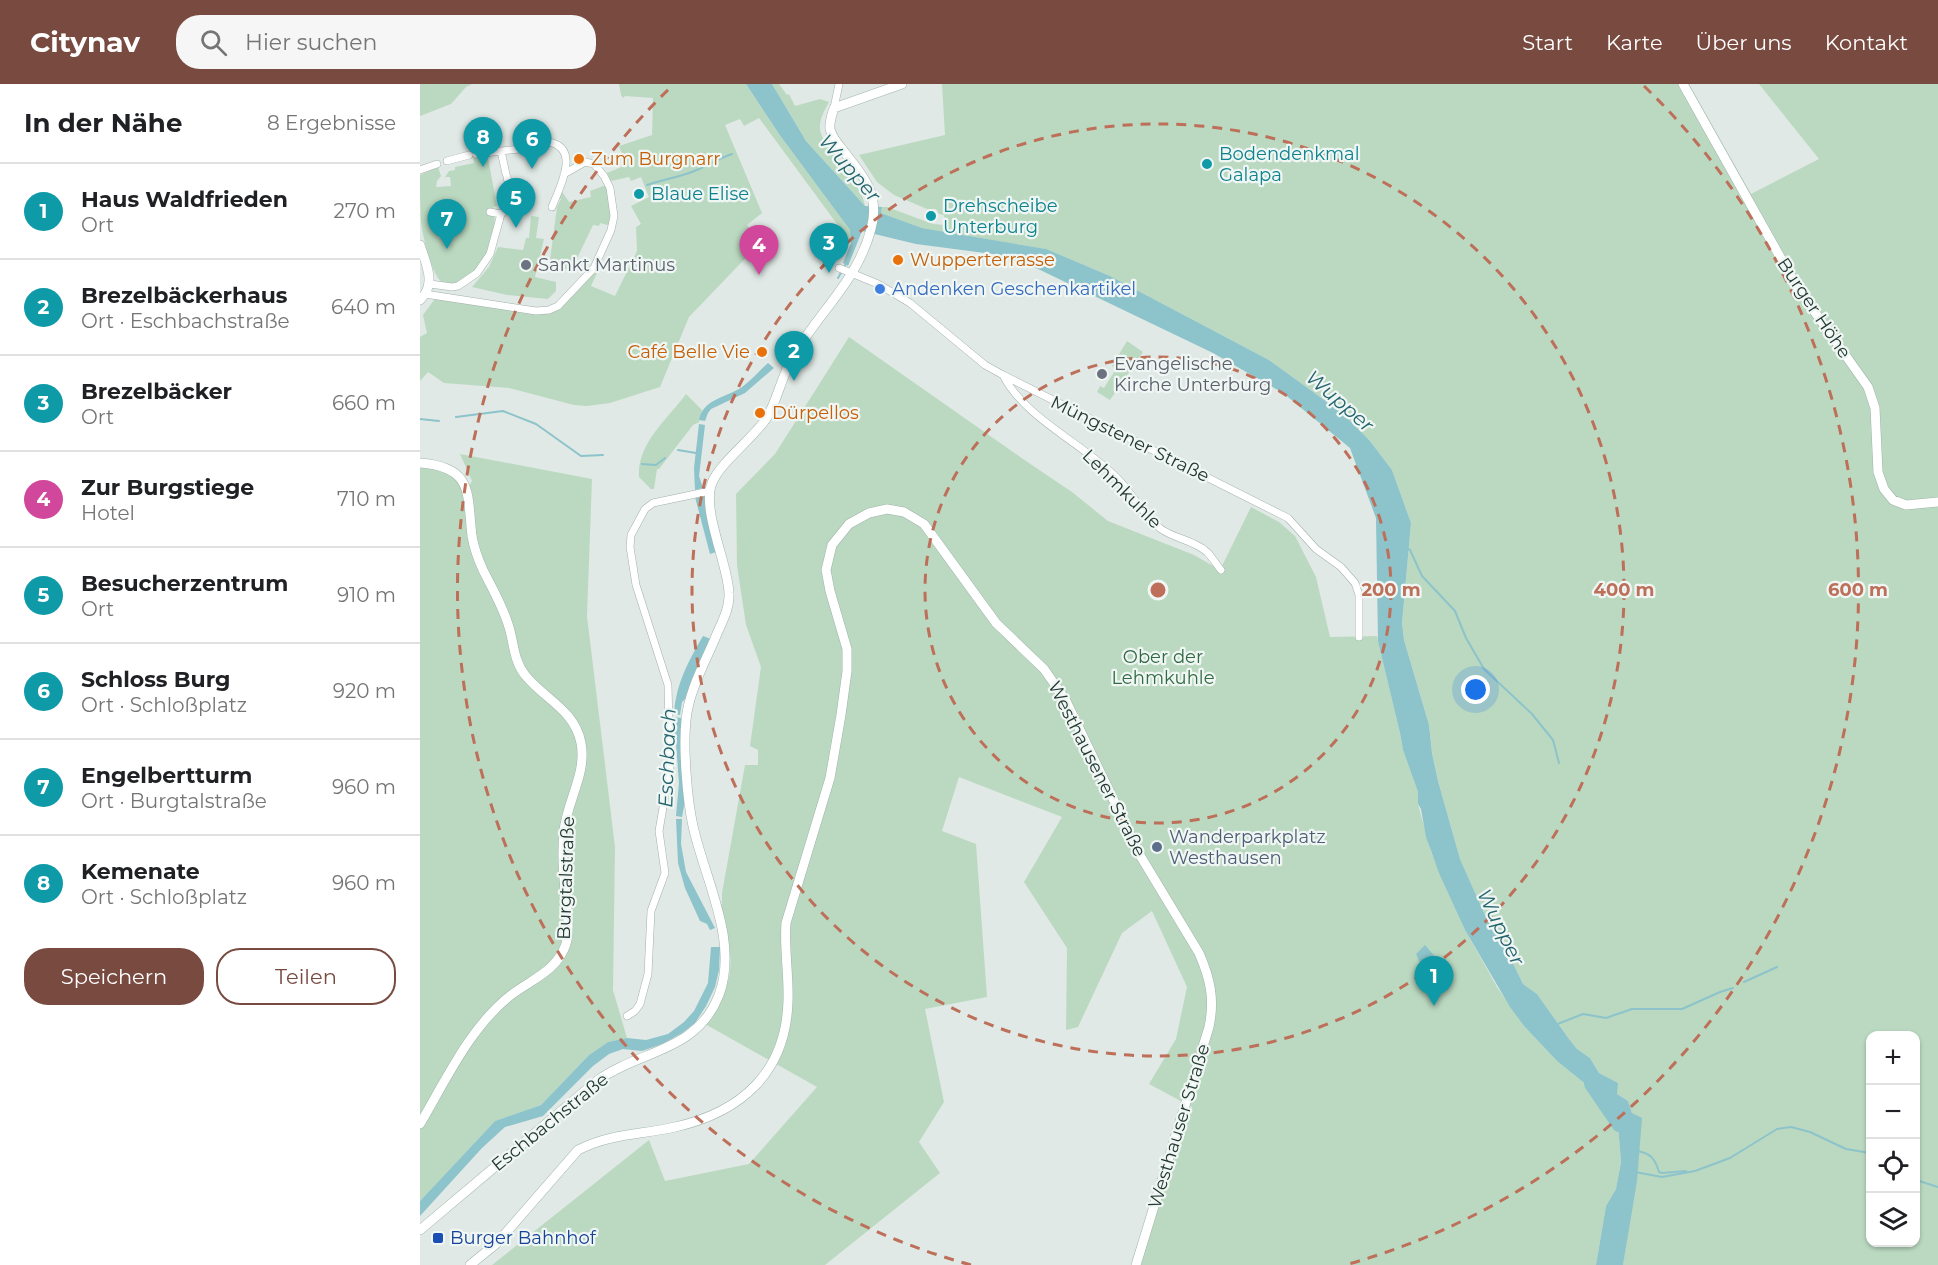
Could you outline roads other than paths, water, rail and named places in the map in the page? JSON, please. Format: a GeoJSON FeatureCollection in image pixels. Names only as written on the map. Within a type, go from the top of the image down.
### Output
{"type":"FeatureCollection","features":[{"type":"Feature","properties":{"kind":"main road"},"geometry":{"type":"LineString","coordinates":[[707,491],[717,475],[767,418],[782,378],[793,357],[852,272],[870,234],[874,206],[872,195],[866,181],[832,135],[830,123],[834,108],[902,84]]}},
{"type":"Feature","properties":{"kind":"main road","name":"Burger Höhe"},"geometry":{"type":"LineString","coordinates":[[1683,84],[1812,311],[1860,374],[1869,390],[1875,413],[1878,472],[1884,489],[1893,500],[1906,505],[1938,502]]}},
{"type":"Feature","properties":{"kind":"main road"},"geometry":{"type":"LineString","coordinates":[[420,245],[430,284],[423,297]]}},
{"type":"Feature","properties":{"kind":"main road","name":"Burgtalstraße"},"geometry":{"type":"LineString","coordinates":[[420,463],[447,469],[458,475],[465,485],[471,505],[475,549],[508,623],[517,660],[527,677],[564,710],[575,725],[580,738],[582,758],[580,774],[568,807],[564,834],[563,866],[568,926],[563,951],[551,968],[511,995],[483,1023],[420,1124]]}},
{"type":"Feature","properties":{"kind":"main road","name":"Eschbachstraße"},"geometry":{"type":"LineString","coordinates":[[420,1230],[598,1080],[613,1071],[672,1046],[691,1033],[705,1019],[717,999],[724,974],[726,946],[692,824],[686,744],[686,722],[690,699],[729,600],[728,583],[707,491]]}},
{"type":"Feature","properties":{"kind":"main road","name":"Westhausener Straße"},"geometry":{"type":"LineString","coordinates":[[470,1265],[497,1243],[578,1150],[596,1141],[629,1133],[683,1125],[725,1111],[740,1101],[755,1086],[773,1061],[783,1038],[787,1020],[786,923],[830,778],[847,671],[846,640],[828,584],[828,557],[832,546],[843,530],[855,519],[869,513],[880,510],[899,511],[913,516],[924,524],[996,623],[1051,677],[1065,699],[1141,857],[1199,953],[1211,985]]}},
{"type":"Feature","properties":{"kind":"main road","name":"Westhauser Straße"},"geometry":{"type":"LineString","coordinates":[[1136,1265],[1209,1027],[1213,1010],[1211,985]]}},
{"type":"Feature","properties":{"kind":"street"},"geometry":{"type":"LineString","coordinates":[[834,108],[839,84]]}},
{"type":"Feature","properties":{"kind":"street"},"geometry":{"type":"LineString","coordinates":[[447,160],[501,151],[531,150],[531,145],[541,142],[558,146],[564,152],[567,160],[552,207]]}},
{"type":"Feature","properties":{"kind":"street"},"geometry":{"type":"LineString","coordinates":[[430,284],[458,286],[477,273],[490,254],[501,214],[513,205],[501,151]]}},
{"type":"Feature","properties":{"kind":"street"},"geometry":{"type":"LineString","coordinates":[[423,297],[536,311],[549,310],[558,306],[587,275],[601,255],[613,220],[610,188],[604,176],[592,163],[585,162],[564,174]]}},
{"type":"Feature","properties":{"kind":"street"},"geometry":{"type":"LineString","coordinates":[[420,170],[437,164]]}},
{"type":"Feature","properties":{"kind":"street"},"geometry":{"type":"LineString","coordinates":[[490,212],[501,214]]}},
{"type":"Feature","properties":{"kind":"street","name":"Müngstener Straße"},"geometry":{"type":"LineString","coordinates":[[839,268],[878,284],[910,303],[985,365],[1288,518],[1316,549],[1341,567],[1355,583],[1359,595],[1359,637]]}},
{"type":"Feature","properties":{"kind":"street","name":"Lehmkuhle"},"geometry":{"type":"LineString","coordinates":[[1003,375],[1017,396],[1040,417],[1087,452],[1119,480],[1156,525],[1204,550],[1221,570]]}},
{"type":"Feature","properties":{"kind":"street"},"geometry":{"type":"LineString","coordinates":[[627,1016],[640,1004],[648,974],[651,911],[665,873],[659,831],[670,768],[668,685],[636,585],[630,542],[634,528],[645,509],[653,503],[707,491]]}},
{"type":"Feature","properties":{"kind":"water"},"geometry":{"type":"Polygon","coordinates":[[[746,84],[772,84],[806,141],[865,206],[882,207],[881,213],[922,228],[1046,249],[1110,276],[1269,360],[1348,419],[1370,441],[1392,470],[1411,523],[1402,623],[1404,640],[1429,725],[1438,781],[1460,859],[1485,915],[1505,947],[1523,984],[1537,994],[1569,1039],[1577,1049],[1590,1058],[1599,1073],[1618,1083],[1617,1094],[1628,1101],[1632,1113],[1642,1118],[1637,1181],[1623,1265],[1596,1265],[1606,1206],[1616,1189],[1621,1162],[1618,1125],[1604,1099],[1557,1061],[1524,1026],[1510,1007],[1465,930],[1439,873],[1426,837],[1418,804],[1418,792],[1403,750],[1378,641],[1376,518],[1350,448],[1283,393],[1213,353],[1036,268],[1000,255],[916,244],[862,231],[848,266],[843,263],[851,243],[850,230],[779,134],[746,84]]]}},
{"type":"Feature","properties":{"kind":"water"},"geometry":{"type":"Polygon","coordinates":[[[768,363],[774,368],[745,393],[711,409],[705,421],[699,420],[701,413],[709,404],[739,389],[768,363]]]}},
{"type":"Feature","properties":{"kind":"water"},"geometry":{"type":"Polygon","coordinates":[[[699,424],[705,425],[699,476],[703,488],[695,490],[694,468],[699,424]]]}},
{"type":"Feature","properties":{"kind":"water"},"geometry":{"type":"Polygon","coordinates":[[[705,495],[716,552],[710,554],[695,497],[705,495]]]}},
{"type":"Feature","properties":{"kind":"water"},"geometry":{"type":"Polygon","coordinates":[[[703,636],[711,639],[682,702],[680,715],[674,714],[677,693],[684,674],[703,636]]]}},
{"type":"Feature","properties":{"kind":"water"},"geometry":{"type":"Polygon","coordinates":[[[674,717],[681,718],[685,781],[682,817],[676,816],[679,783],[674,717]]]}},
{"type":"Feature","properties":{"kind":"water"},"geometry":{"type":"Polygon","coordinates":[[[676,819],[682,819],[681,844],[686,872],[715,928],[710,930],[707,924],[700,921],[685,888],[678,863],[676,819]]]}},
{"type":"Feature","properties":{"kind":"water"},"geometry":{"type":"Polygon","coordinates":[[[1425,945],[1450,974],[1445,990],[1428,980],[1416,954],[1425,945]]]}},
{"type":"Feature","properties":{"kind":"water"},"geometry":{"type":"Polygon","coordinates":[[[711,947],[720,947],[719,970],[715,987],[695,1023],[662,1044],[642,1051],[623,1049],[609,1054],[593,1066],[543,1116],[505,1127],[482,1148],[420,1216],[420,1201],[495,1121],[541,1105],[589,1055],[608,1042],[627,1038],[646,1040],[668,1034],[684,1022],[694,1011],[708,983],[711,947]]]}},
{"type":"Feature","properties":{"kind":"waterway"},"geometry":{"type":"LineString","coordinates":[[647,185],[689,173],[732,154]]}},
{"type":"Feature","properties":{"kind":"waterway","name":"Eschbach"},"geometry":{"type":"LineString","coordinates":[[838,278],[847,262]]}},
{"type":"Feature","properties":{"kind":"waterway"},"geometry":{"type":"LineString","coordinates":[[456,417],[503,411],[536,424],[581,456],[603,455]]}},
{"type":"Feature","properties":{"kind":"waterway"},"geometry":{"type":"LineString","coordinates":[[420,419],[439,421]]}},
{"type":"Feature","properties":{"kind":"waterway"},"geometry":{"type":"LineString","coordinates":[[678,450],[696,453]]}},
{"type":"Feature","properties":{"kind":"waterway"},"geometry":{"type":"LineString","coordinates":[[642,464],[656,465],[665,458]]}},
{"type":"Feature","properties":{"kind":"waterway"},"geometry":{"type":"LineString","coordinates":[[1408,549],[1422,576],[1455,611],[1466,638],[1484,669],[1532,714],[1553,740],[1559,763]]}},
{"type":"Feature","properties":{"kind":"waterway"},"geometry":{"type":"LineString","coordinates":[[1744,982],[1777,967]]}},
{"type":"Feature","properties":{"kind":"waterway"},"geometry":{"type":"LineString","coordinates":[[1555,1025],[1583,1014],[1606,1018],[1632,1009],[1682,1009],[1733,988]]}},
{"type":"Feature","properties":{"kind":"waterway","name":"Wupper"},"geometry":{"type":"LineString","coordinates":[[1591,1084],[1619,1125]]}},
{"type":"Feature","properties":{"kind":"waterway"},"geometry":{"type":"LineString","coordinates":[[1635,1172],[1662,1177],[1695,1171],[1730,1158],[1777,1129],[1791,1127],[1810,1132],[1846,1149],[1866,1152]]}},
{"type":"Feature","properties":{"kind":"waterway"},"geometry":{"type":"LineString","coordinates":[[1637,1151],[1652,1157],[1659,1172],[1686,1171]]}},
{"type":"Feature","properties":{"kind":"waterway"},"geometry":{"type":"LineString","coordinates":[[1920,1181],[1938,1187]]}},
{"type":"Feature","properties":{"kind":"place","name":"Zum Burgnarr"},"geometry":{"type":"Point","coordinates":[579,159]}},
{"type":"Feature","properties":{"kind":"place","name":"Bodendenkmal Galapa"},"geometry":{"type":"Point","coordinates":[1207,164]}},
{"type":"Feature","properties":{"kind":"place","name":"Kemenate"},"geometry":{"type":"Point","coordinates":[483,167]}},
{"type":"Feature","properties":{"kind":"place","name":"Schloss Burg"},"geometry":{"type":"Point","coordinates":[532,169]}},
{"type":"Feature","properties":{"kind":"place","name":"Blaue Elise"},"geometry":{"type":"Point","coordinates":[639,194]}},
{"type":"Feature","properties":{"kind":"place","name":"Drehscheibe Unterburg"},"geometry":{"type":"Point","coordinates":[931,216]}},
{"type":"Feature","properties":{"kind":"place","name":"Besucherzentrum"},"geometry":{"type":"Point","coordinates":[516,228]}},
{"type":"Feature","properties":{"kind":"place","name":"Engelbertturm"},"geometry":{"type":"Point","coordinates":[447,249]}},
{"type":"Feature","properties":{"kind":"place","name":"Wupperterrasse"},"geometry":{"type":"Point","coordinates":[898,260]}},
{"type":"Feature","properties":{"kind":"place","name":"Sankt Martinus"},"geometry":{"type":"Point","coordinates":[526,265]}},
{"type":"Feature","properties":{"kind":"place","name":"Brezelbäcker"},"geometry":{"type":"Point","coordinates":[829,273]}},
{"type":"Feature","properties":{"kind":"place","name":"Zur Burgstiege"},"geometry":{"type":"Point","coordinates":[759,275]}},
{"type":"Feature","properties":{"kind":"place","name":"Andenken Geschenkartikel"},"geometry":{"type":"Point","coordinates":[880,289]}},
{"type":"Feature","properties":{"kind":"place","name":"Café Belle Vie"},"geometry":{"type":"Point","coordinates":[762,352]}},
{"type":"Feature","properties":{"kind":"place","name":"Evangelische Kirche Unterburg"},"geometry":{"type":"Point","coordinates":[1102,374]}},
{"type":"Feature","properties":{"kind":"place","name":"Brezelbäckerhaus"},"geometry":{"type":"Point","coordinates":[794,381]}},
{"type":"Feature","properties":{"kind":"place","name":"Dürpellos"},"geometry":{"type":"Point","coordinates":[760,413]}},
{"type":"Feature","properties":{"kind":"place","name":"Wanderparkplatz Westhausen"},"geometry":{"type":"Point","coordinates":[1157,847]}},
{"type":"Feature","properties":{"kind":"place","name":"Haus Waldfrieden"},"geometry":{"type":"Point","coordinates":[1434,1006]}},
{"type":"Feature","properties":{"kind":"place","name":"Burger Bahnhof"},"geometry":{"type":"Point","coordinates":[438,1238]}},
{"type":"Feature","properties":{"kind":"park label","name":"Ober der Lehmkuhle"},"geometry":{"type":"Point","coordinates":[1163,667]}}]}
